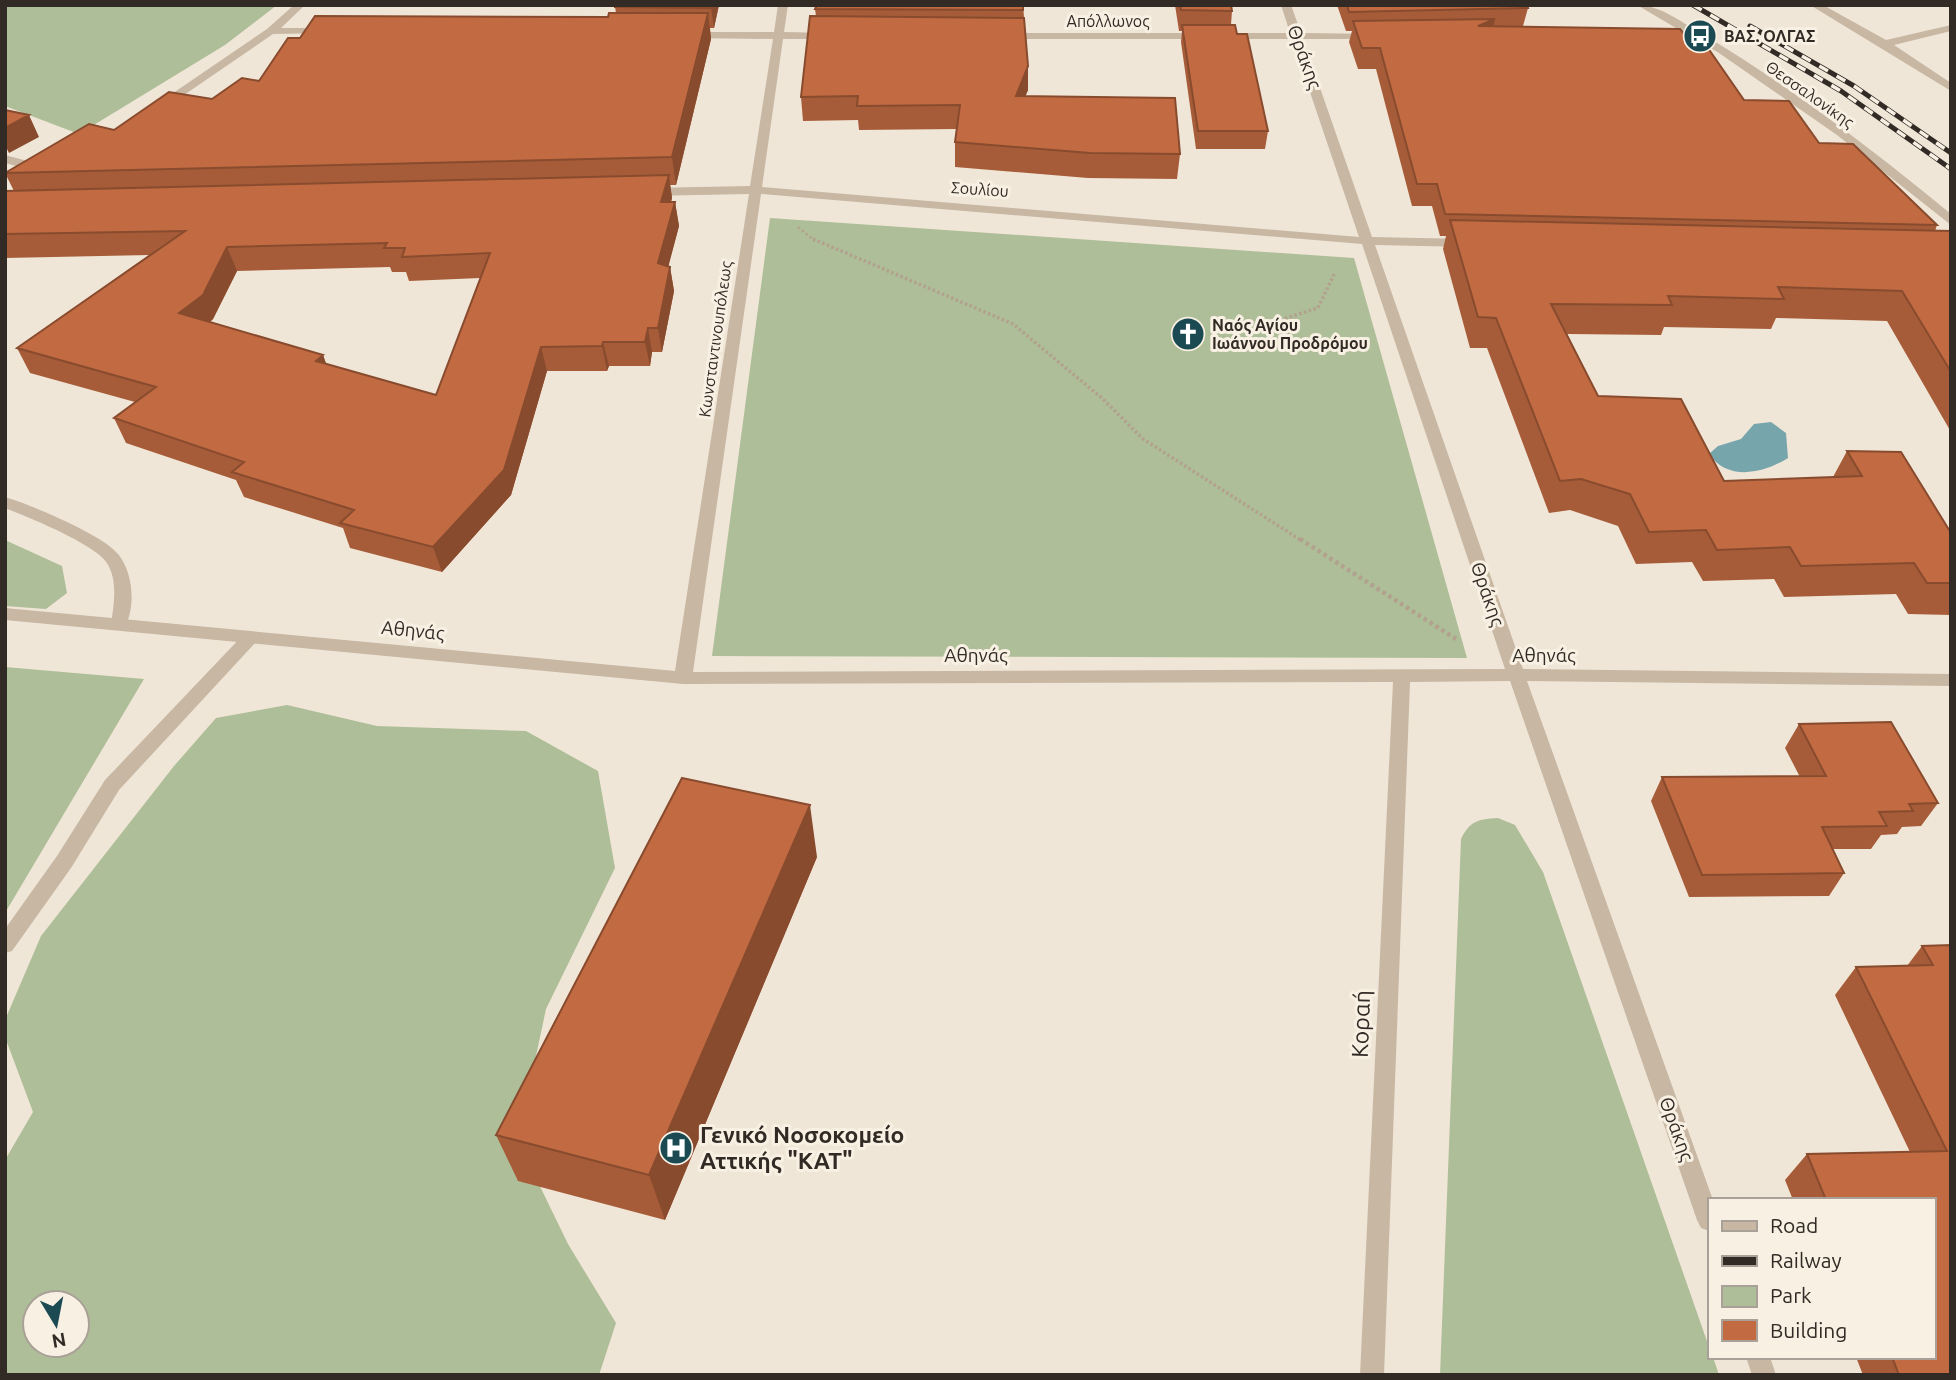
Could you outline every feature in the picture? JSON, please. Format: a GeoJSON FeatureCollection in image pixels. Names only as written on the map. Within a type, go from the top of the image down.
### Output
{"type":"FeatureCollection","features":[{"type":"Feature","properties":{"kind":"street"},"geometry":{"type":"LineString","coordinates":[[145,117],[271,31],[300,5]]}},
{"type":"Feature","properties":{"kind":"street","name":"Κωνσταντινουπόλεως"},"geometry":{"type":"LineString","coordinates":[[683,678],[783,5]]}},
{"type":"Feature","properties":{"kind":"street","name":"Θράκης"},"geometry":{"type":"LineString","coordinates":[[1286,5],[1516,675],[1708,1217]]}},
{"type":"Feature","properties":{"kind":"street","name":"Θεσσαλονίκης"},"geometry":{"type":"LineString","coordinates":[[1642,5],[1692,31],[1899,177],[1951,221]]}},
{"type":"Feature","properties":{"kind":"street"},"geometry":{"type":"LineString","coordinates":[[1815,5],[1885,44],[1951,88]]}},
{"type":"Feature","properties":{"kind":"street"},"geometry":{"type":"LineString","coordinates":[[1885,44],[1951,28]]}},
{"type":"Feature","properties":{"kind":"street"},"geometry":{"type":"LineString","coordinates":[[271,31],[340,31]]}},
{"type":"Feature","properties":{"kind":"street"},"geometry":{"type":"LineString","coordinates":[[1638,32],[1692,31]]}},
{"type":"Feature","properties":{"kind":"street"},"geometry":{"type":"LineString","coordinates":[[669,34],[845,36]]}},
{"type":"Feature","properties":{"kind":"street","name":"Απόλλωνος"},"geometry":{"type":"LineString","coordinates":[[993,36],[1380,36]]}},
{"type":"Feature","properties":{"kind":"street"},"geometry":{"type":"LineString","coordinates":[[5,159],[56,173],[36,184]]}},
{"type":"Feature","properties":{"kind":"street","name":"Σουλίου"},"geometry":{"type":"LineString","coordinates":[[630,193],[755,190],[1367,241],[1478,244]]}},
{"type":"Feature","properties":{"kind":"street"},"geometry":{"type":"LineString","coordinates":[[5,502],[36,514],[111,554],[125,588],[119,623]]}},
{"type":"Feature","properties":{"kind":"street","name":"Αθηνάς"},"geometry":{"type":"LineString","coordinates":[[5,614],[683,678],[1516,675],[1951,680]]}},
{"type":"Feature","properties":{"kind":"street"},"geometry":{"type":"LineString","coordinates":[[5,945],[64,862],[112,785],[250,638]]}},
{"type":"Feature","properties":{"kind":"street","name":"Κοραή"},"geometry":{"type":"LineString","coordinates":[[1372,1375],[1402,676]]}},
{"type":"Feature","properties":{"kind":"path"},"geometry":{"type":"LineString","coordinates":[[755,190],[818,244],[1013,324],[1103,399],[1143,439],[1457,639]]}},
{"type":"Feature","properties":{"kind":"path"},"geometry":{"type":"LineString","coordinates":[[1261,326],[1318,307],[1336,269],[1375,265]]}},
{"type":"Feature","properties":{"kind":"green space"},"geometry":{"type":"Polygon","coordinates":[[[5,5],[277,5],[225,45],[79,134],[5,106],[5,5]]]}},
{"type":"Feature","properties":{"kind":"green space"},"geometry":{"type":"Polygon","coordinates":[[[770,218],[1354,258],[1467,658],[712,656],[770,218]]]}},
{"type":"Feature","properties":{"kind":"green space"},"geometry":{"type":"Polygon","coordinates":[[[5,540],[62,566],[67,593],[46,609],[5,606],[5,540]]]}},
{"type":"Feature","properties":{"kind":"green space"},"geometry":{"type":"Polygon","coordinates":[[[5,667],[144,679],[5,913],[5,667]]]}},
{"type":"Feature","properties":{"kind":"green space"},"geometry":{"type":"Polygon","coordinates":[[[287,705],[377,726],[526,731],[598,771],[615,868],[546,1009],[518,1141],[568,1244],[616,1323],[599,1375],[5,1375],[5,1160],[33,1112],[5,1037],[5,1020],[41,936],[174,766],[216,718],[287,705]]]}},
{"type":"Feature","properties":{"kind":"green space"},"geometry":{"type":"Polygon","coordinates":[[[1498,818],[1515,825],[1543,872],[1708,1344],[1708,1359],[1714,1359],[1719,1375],[1440,1375],[1461,839],[1475,822],[1498,818]]]}},
{"type":"Feature","properties":{"kind":"water"},"geometry":{"type":"Polygon","coordinates":[[[1771,422],[1786,433],[1788,458],[1778,464],[1757,471],[1735,471],[1717,463],[1709,454],[1718,446],[1741,439],[1754,424],[1771,422]]]}},
{"type":"Feature","properties":{"kind":"building"},"geometry":{"type":"Polygon","coordinates":[[[615,5],[712,5],[711,8],[615,5]]]}},
{"type":"Feature","properties":{"kind":"building"},"geometry":{"type":"Polygon","coordinates":[[[817,5],[1023,5],[1023,10],[815,9],[817,5]]]}},
{"type":"Feature","properties":{"kind":"building"},"geometry":{"type":"Polygon","coordinates":[[[1180,5],[1231,5],[1232,11],[1181,10],[1180,5]]]}},
{"type":"Feature","properties":{"kind":"building"},"geometry":{"type":"Polygon","coordinates":[[[1347,5],[1527,5],[1528,8],[1349,12],[1347,5]]]}},
{"type":"Feature","properties":{"kind":"building"},"geometry":{"type":"Polygon","coordinates":[[[609,13],[708,13],[672,157],[5,173],[89,124],[114,130],[169,92],[212,99],[242,78],[259,81],[288,38],[300,38],[315,16],[608,17],[609,13]]]}},
{"type":"Feature","properties":{"kind":"building"},"geometry":{"type":"Polygon","coordinates":[[[810,16],[1024,18],[1028,66],[1016,96],[1175,98],[1180,154],[1090,153],[955,142],[960,105],[857,106],[858,96],[801,97],[810,16]]]}},
{"type":"Feature","properties":{"kind":"building"},"geometry":{"type":"Polygon","coordinates":[[[1495,19],[1478,26],[1680,29],[1687,38],[1701,38],[1744,100],[1789,101],[1819,143],[1853,144],[1937,225],[1445,214],[1437,184],[1417,184],[1380,48],[1362,48],[1353,21],[1495,19]]]}},
{"type":"Feature","properties":{"kind":"building"},"geometry":{"type":"Polygon","coordinates":[[[1182,25],[1235,25],[1237,34],[1247,34],[1268,131],[1198,131],[1182,25]]]}},
{"type":"Feature","properties":{"kind":"building"},"geometry":{"type":"Polygon","coordinates":[[[5,110],[29,115],[5,128],[5,110]]]}},
{"type":"Feature","properties":{"kind":"building"},"geometry":{"type":"Polygon","coordinates":[[[669,175],[661,202],[675,202],[658,263],[670,267],[658,328],[648,328],[645,342],[541,347],[504,470],[433,547],[340,523],[354,510],[232,472],[244,462],[114,418],[156,387],[17,348],[185,231],[5,234],[5,191],[669,175]],[[387,243],[227,247],[203,295],[179,313],[323,355],[316,361],[436,395],[490,253],[402,257],[405,248],[384,248],[387,243]]]}},
{"type":"Feature","properties":{"kind":"building"},"geometry":{"type":"Polygon","coordinates":[[[1450,220],[1951,231],[1951,372],[1902,291],[1778,287],[1784,299],[1668,296],[1672,305],[1551,304],[1598,396],[1681,399],[1724,481],[1862,476],[1847,451],[1901,452],[1951,533],[1951,583],[1927,583],[1914,563],[1801,566],[1790,547],[1717,550],[1706,530],[1649,532],[1630,494],[1581,479],[1560,481],[1496,318],[1478,317],[1450,220]]]}},
{"type":"Feature","properties":{"kind":"building"},"geometry":{"type":"Polygon","coordinates":[[[1891,722],[1938,803],[1909,804],[1913,811],[1879,812],[1887,826],[1822,827],[1844,873],[1702,875],[1662,777],[1826,776],[1799,724],[1891,722]]]}},
{"type":"Feature","properties":{"kind":"building"},"geometry":{"type":"Polygon","coordinates":[[[682,778],[810,805],[649,1175],[496,1135],[682,778]]]}},
{"type":"Feature","properties":{"kind":"building"},"geometry":{"type":"Polygon","coordinates":[[[1951,945],[1951,1375],[1899,1375],[1893,1359],[1935,1359],[1935,1198],[1825,1198],[1807,1154],[1947,1151],[1856,967],[1933,965],[1922,946],[1951,945]]]}},
{"type":"Feature","properties":{"kind":"railway"},"geometry":{"type":"LineString","coordinates":[[1693,5],[1841,91],[1951,169]]}},
{"type":"Feature","properties":{"kind":"railway"},"geometry":{"type":"LineString","coordinates":[[1750,26],[1854,86],[1951,153]]}},
{"type":"Feature","properties":{"kind":"place","name":"ΒΑΣ. ΟΛΓΑΣ"},"geometry":{"type":"Point","coordinates":[1700,36]}},
{"type":"Feature","properties":{"kind":"place","name":"Ναός Αγίου Ιωάννου Προδρόμου"},"geometry":{"type":"Point","coordinates":[1188,334]}},
{"type":"Feature","properties":{"kind":"place","name":"Γενικό Νοσοκομείο Αττικής \"ΚΑΤ\""},"geometry":{"type":"Point","coordinates":[676,1148]}}]}
